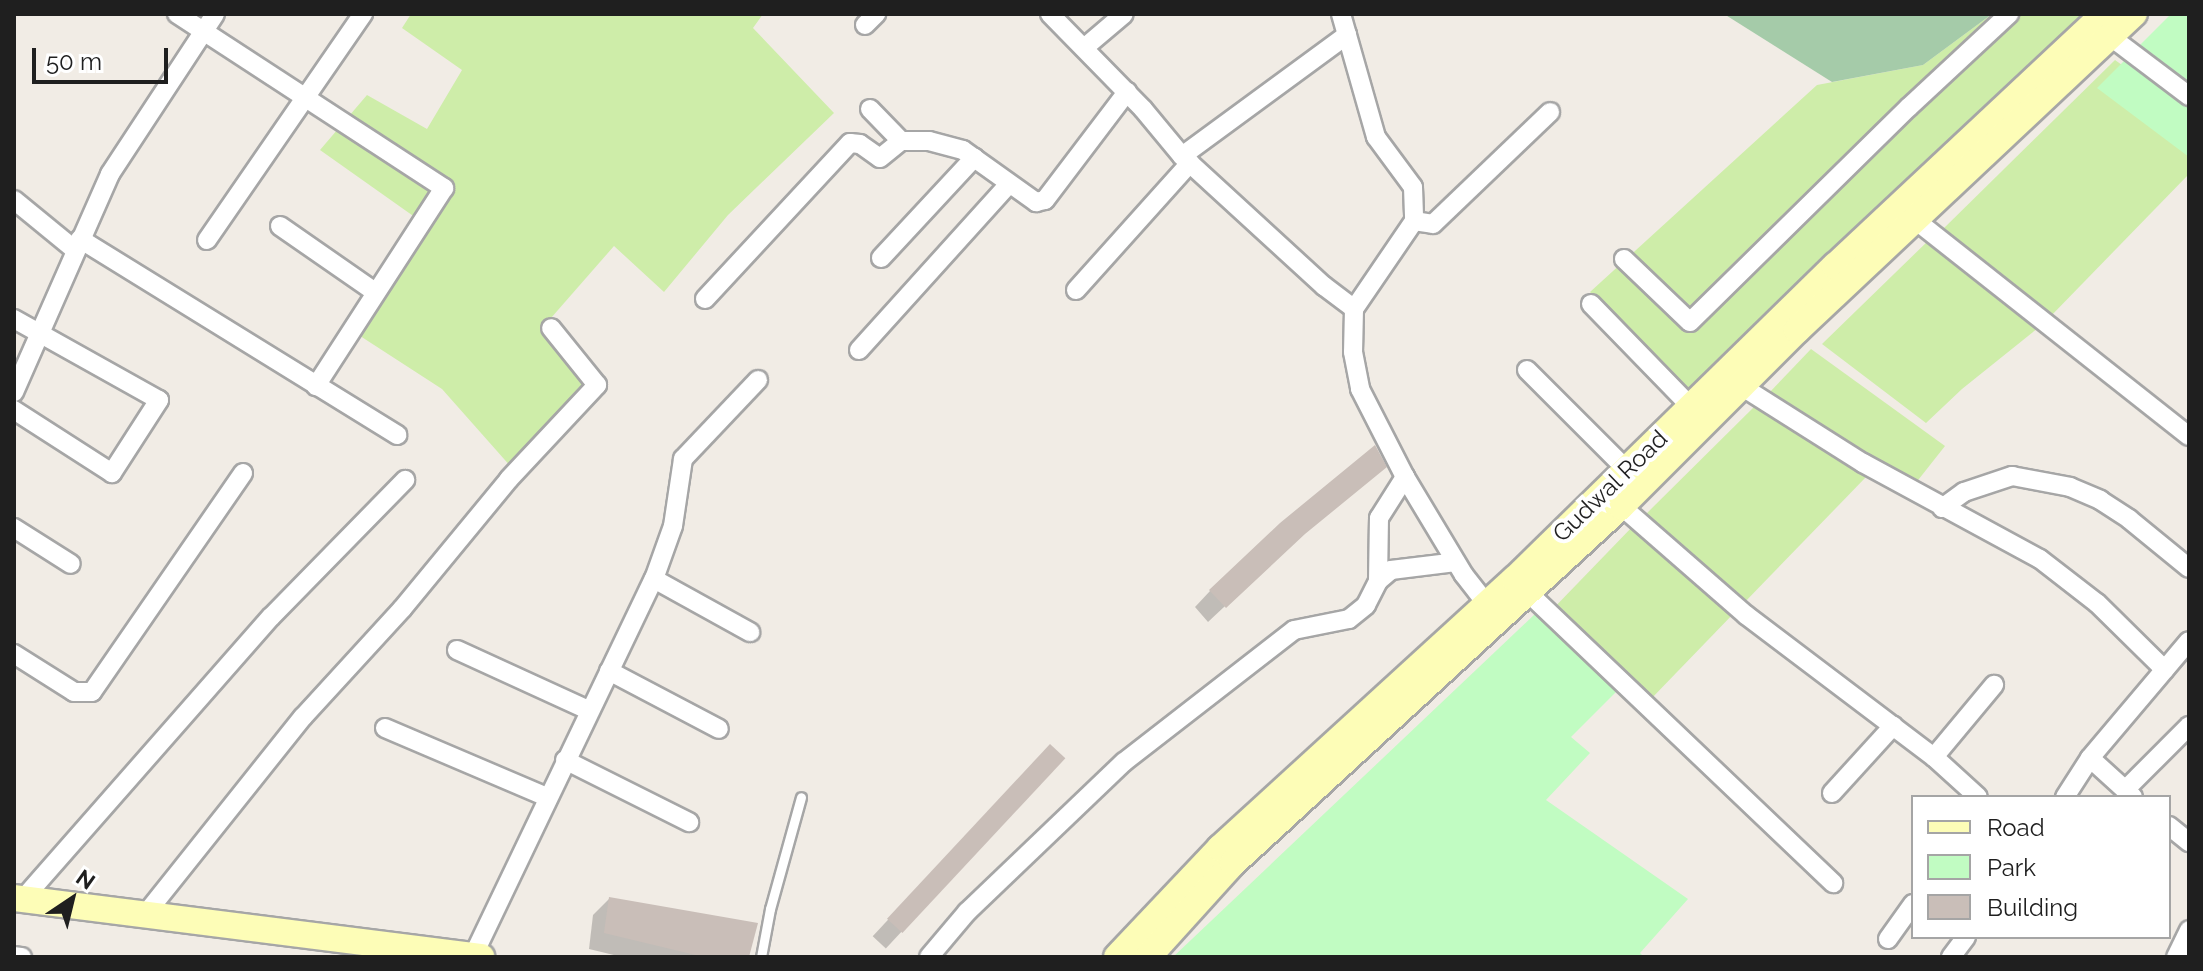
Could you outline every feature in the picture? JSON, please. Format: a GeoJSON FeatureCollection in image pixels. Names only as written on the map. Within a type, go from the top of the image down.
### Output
{"type":"FeatureCollection","features":[{"type":"Feature","properties":{"kind":"main road","name":"Gudwal Road"},"geometry":{"type":"LineString","coordinates":[[1148,957],[1233,863],[1522,586],[1627,470],[1835,266],[2108,25],[2134,14]]}},
{"type":"Feature","properties":{"kind":"main road","name":"Gudwal Road"},"geometry":{"type":"LineString","coordinates":[[1117,957],[1220,848],[1487,604],[1522,586],[1621,506],[2108,25]]}},
{"type":"Feature","properties":{"kind":"main road"},"geometry":{"type":"LineString","coordinates":[[19,898],[477,956]]}},
{"type":"Feature","properties":{"kind":"street"},"geometry":{"type":"LineString","coordinates":[[177,14],[444,188],[316,386]]}},
{"type":"Feature","properties":{"kind":"street"},"geometry":{"type":"LineString","coordinates":[[14,392],[110,174],[215,14]]}},
{"type":"Feature","properties":{"kind":"street"},"geometry":{"type":"LineString","coordinates":[[207,240],[363,14]]}},
{"type":"Feature","properties":{"kind":"street"},"geometry":{"type":"LineString","coordinates":[[1050,14],[1127,92],[1186,160],[1324,286],[1354,309]]}},
{"type":"Feature","properties":{"kind":"street"},"geometry":{"type":"LineString","coordinates":[[1084,48],[1124,14]]}},
{"type":"Feature","properties":{"kind":"street"},"geometry":{"type":"LineString","coordinates":[[1341,14],[1376,137],[1413,187],[1414,221],[1354,309],[1353,352],[1360,389],[1405,477],[1456,562],[1487,604]]}},
{"type":"Feature","properties":{"kind":"street"},"geometry":{"type":"LineString","coordinates":[[1624,259],[1690,322],[1909,107],[2009,14]]}},
{"type":"Feature","properties":{"kind":"street"},"geometry":{"type":"LineString","coordinates":[[2108,25],[2189,96]]}},
{"type":"Feature","properties":{"kind":"street"},"geometry":{"type":"LineString","coordinates":[[1076,290],[1186,160],[1347,35]]}},
{"type":"Feature","properties":{"kind":"street"},"geometry":{"type":"LineString","coordinates":[[705,299],[850,143],[860,144],[880,158],[901,141],[945,143],[974,158],[1036,202],[1045,200],[1127,92]]}},
{"type":"Feature","properties":{"kind":"street"},"geometry":{"type":"LineString","coordinates":[[870,109],[901,141]]}},
{"type":"Feature","properties":{"kind":"street"},"geometry":{"type":"LineString","coordinates":[[1414,221],[1433,224],[1550,112]]}},
{"type":"Feature","properties":{"kind":"street"},"geometry":{"type":"LineString","coordinates":[[881,258],[974,158]]}},
{"type":"Feature","properties":{"kind":"street"},"geometry":{"type":"LineString","coordinates":[[859,350],[1009,184]]}},
{"type":"Feature","properties":{"kind":"street"},"geometry":{"type":"LineString","coordinates":[[14,200],[78,244],[397,435]]}},
{"type":"Feature","properties":{"kind":"street"},"geometry":{"type":"LineString","coordinates":[[1914,219],[2189,436]]}},
{"type":"Feature","properties":{"kind":"street"},"geometry":{"type":"LineString","coordinates":[[280,226],[375,292]]}},
{"type":"Feature","properties":{"kind":"street"},"geometry":{"type":"LineString","coordinates":[[1591,304],[1691,407]]}},
{"type":"Feature","properties":{"kind":"street"},"geometry":{"type":"LineString","coordinates":[[14,319],[159,400],[112,473],[14,410]]}},
{"type":"Feature","properties":{"kind":"street"},"geometry":{"type":"LineString","coordinates":[[144,916],[303,717],[402,609],[509,479],[597,385],[551,328]]}},
{"type":"Feature","properties":{"kind":"street"},"geometry":{"type":"LineString","coordinates":[[1527,370],[1627,470]]}},
{"type":"Feature","properties":{"kind":"street"},"geometry":{"type":"LineString","coordinates":[[477,956],[547,797],[654,579],[673,526],[683,459],[758,380]]}},
{"type":"Feature","properties":{"kind":"street"},"geometry":{"type":"LineString","coordinates":[[1741,386],[1863,463],[2040,559],[2097,603],[2165,670]]}},
{"type":"Feature","properties":{"kind":"street"},"geometry":{"type":"LineString","coordinates":[[14,654],[74,692],[92,692],[243,473]]}},
{"type":"Feature","properties":{"kind":"street"},"geometry":{"type":"LineString","coordinates":[[1942,508],[1964,492],[2012,476],[2070,487],[2100,500],[2129,519],[2189,568]]}},
{"type":"Feature","properties":{"kind":"street"},"geometry":{"type":"LineString","coordinates":[[1378,581],[1379,518],[1405,477]]}},
{"type":"Feature","properties":{"kind":"street"},"geometry":{"type":"LineString","coordinates":[[19,898],[271,617],[405,480]]}},
{"type":"Feature","properties":{"kind":"street"},"geometry":{"type":"LineString","coordinates":[[1621,506],[1746,615],[1934,757],[1976,795]]}},
{"type":"Feature","properties":{"kind":"street"},"geometry":{"type":"LineString","coordinates":[[14,528],[71,564]]}},
{"type":"Feature","properties":{"kind":"street"},"geometry":{"type":"LineString","coordinates":[[929,957],[967,912],[1124,762],[1294,630],[1349,619],[1366,605],[1378,581],[1391,570],[1456,562]]}},
{"type":"Feature","properties":{"kind":"street"},"geometry":{"type":"LineString","coordinates":[[654,579],[750,632]]}},
{"type":"Feature","properties":{"kind":"street"},"geometry":{"type":"LineString","coordinates":[[1522,586],[1833,883]]}},
{"type":"Feature","properties":{"kind":"street"},"geometry":{"type":"LineString","coordinates":[[2066,795],[2090,758],[2189,641]]}},
{"type":"Feature","properties":{"kind":"street"},"geometry":{"type":"LineString","coordinates":[[457,650],[590,711]]}},
{"type":"Feature","properties":{"kind":"street"},"geometry":{"type":"LineString","coordinates":[[609,671],[719,729]]}},
{"type":"Feature","properties":{"kind":"street"},"geometry":{"type":"LineString","coordinates":[[1934,757],[1994,685]]}},
{"type":"Feature","properties":{"kind":"street"},"geometry":{"type":"LineString","coordinates":[[1832,793],[1893,726]]}},
{"type":"Feature","properties":{"kind":"street"},"geometry":{"type":"LineString","coordinates":[[2090,758],[2129,794],[2189,726]]}},
{"type":"Feature","properties":{"kind":"street"},"geometry":{"type":"LineString","coordinates":[[385,728],[547,797]]}},
{"type":"Feature","properties":{"kind":"street"},"geometry":{"type":"LineString","coordinates":[[565,760],[689,822]]}},
{"type":"Feature","properties":{"kind":"street"},"geometry":{"type":"LineString","coordinates":[[2171,828],[2189,842]]}},
{"type":"Feature","properties":{"kind":"street"},"geometry":{"type":"LineString","coordinates":[[1888,939],[1911,907]]}},
{"type":"Feature","properties":{"kind":"street"},"geometry":{"type":"LineString","coordinates":[[2176,957],[2189,930]]}},
{"type":"Feature","properties":{"kind":"street"},"geometry":{"type":"LineString","coordinates":[[1951,957],[1964,939]]}},
{"type":"Feature","properties":{"kind":"street"},"geometry":{"type":"LineString","coordinates":[[14,956],[22,957]]}},
{"type":"Feature","properties":{"kind":"lane"},"geometry":{"type":"LineString","coordinates":[[761,957],[770,909],[801,797]]}},
{"type":"Feature","properties":{"kind":"green space"},"geometry":{"type":"Polygon","coordinates":[[[411,14],[763,14],[753,28],[834,113],[728,215],[664,292],[614,246],[544,326],[587,383],[512,468],[442,389],[354,332],[426,225],[320,150],[367,95],[427,129],[462,70],[402,28],[411,14]]]}},
{"type":"Feature","properties":{"kind":"green space"},"geometry":{"type":"Polygon","coordinates":[[[1724,14],[1992,14],[1923,65],[1832,82],[1724,14]]]}},
{"type":"Feature","properties":{"kind":"green space"},"geometry":{"type":"Polygon","coordinates":[[[1992,14],[2090,14],[1691,394],[1682,391],[1590,292],[1817,85],[1923,65],[1992,14]]]}},
{"type":"Feature","properties":{"kind":"green space"},"geometry":{"type":"Polygon","coordinates":[[[2171,14],[2189,14],[2189,157],[2097,88],[2171,14]]]}},
{"type":"Feature","properties":{"kind":"green space"},"geometry":{"type":"Polygon","coordinates":[[[2115,60],[2189,113],[2189,174],[2048,319],[1940,232],[2115,60]]]}},
{"type":"Feature","properties":{"kind":"green space"},"geometry":{"type":"Polygon","coordinates":[[[1931,238],[2043,324],[1962,389],[1926,423],[1822,344],[1931,238]]]}},
{"type":"Feature","properties":{"kind":"green space"},"geometry":{"type":"Polygon","coordinates":[[[1811,349],[1945,446],[1915,484],[1766,396],[1811,349]]]}},
{"type":"Feature","properties":{"kind":"green space"},"geometry":{"type":"Polygon","coordinates":[[[1758,403],[1867,476],[1742,605],[1643,517],[1758,403]]]}},
{"type":"Feature","properties":{"kind":"green space"},"geometry":{"type":"Polygon","coordinates":[[[1635,524],[1731,616],[1653,697],[1557,605],[1635,524]]]}},
{"type":"Feature","properties":{"kind":"green space"},"geometry":{"type":"Polygon","coordinates":[[[1535,614],[1621,687],[1571,737],[1590,753],[1546,800],[1688,899],[1640,953],[1644,957],[1173,957],[1535,614]]]}},
{"type":"Feature","properties":{"kind":"building"},"geometry":{"type":"Polygon","coordinates":[[[1375,445],[1387,467],[1305,534],[1226,608],[1209,590],[1280,523],[1375,445]]]}},
{"type":"Feature","properties":{"kind":"building"},"geometry":{"type":"Polygon","coordinates":[[[1050,744],[1065,758],[902,933],[887,919],[1050,744]]]}},
{"type":"Feature","properties":{"kind":"building"},"geometry":{"type":"Polygon","coordinates":[[[609,897],[758,923],[749,957],[704,957],[604,933],[609,897]]]}}]}
